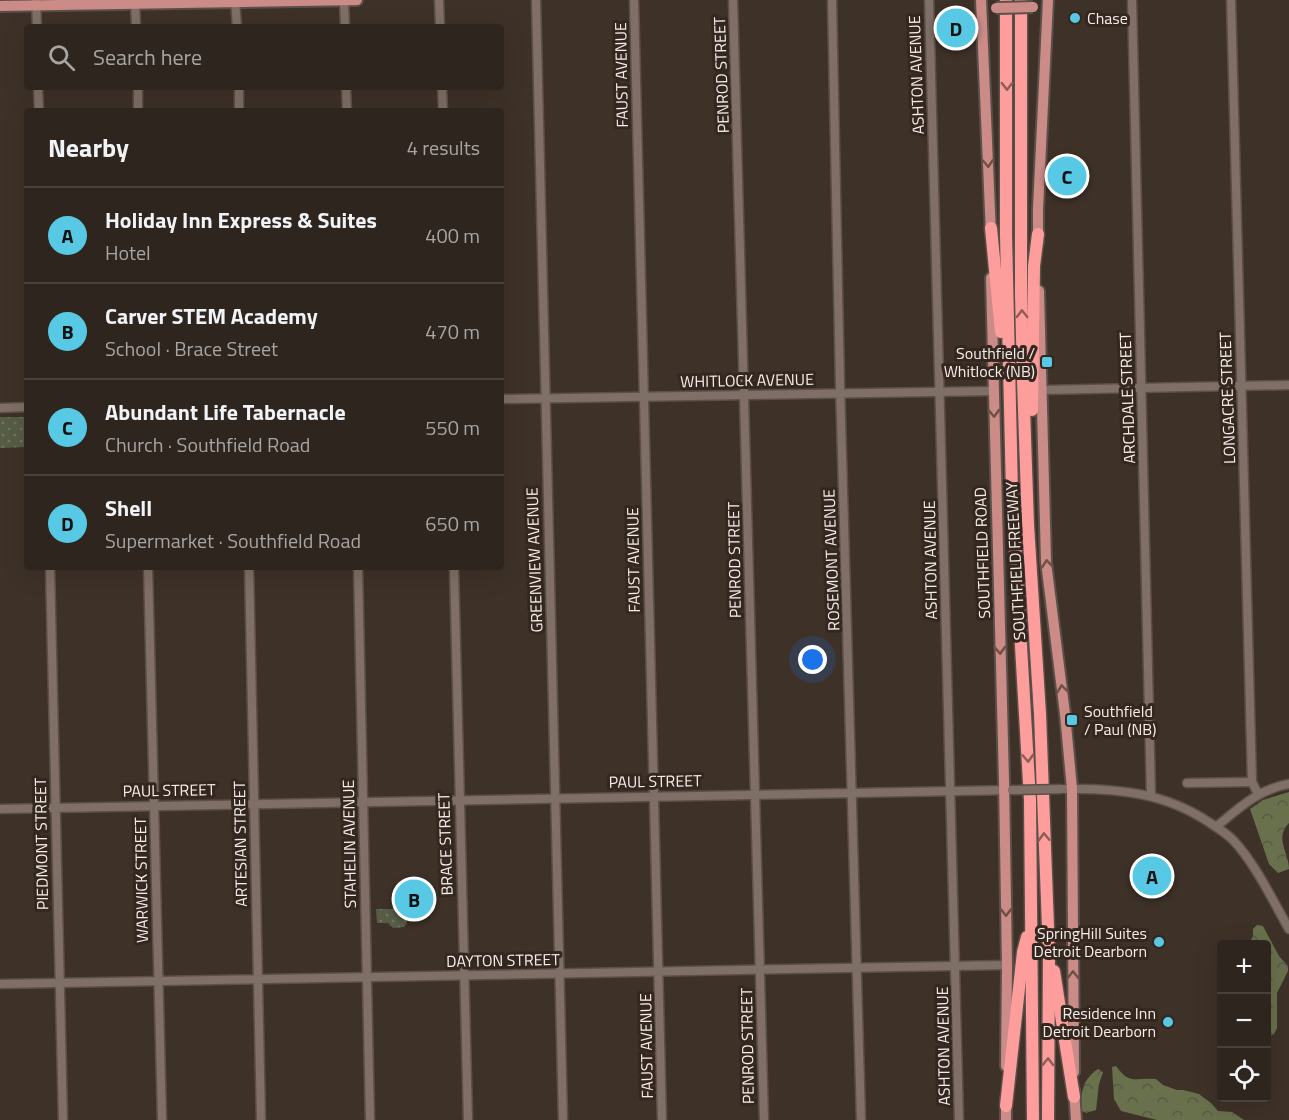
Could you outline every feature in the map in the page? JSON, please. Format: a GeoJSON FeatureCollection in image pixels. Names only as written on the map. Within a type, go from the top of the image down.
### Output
{"type":"FeatureCollection","features":[{"type":"Feature","properties":{"kind":"highway","name":"SOUTHFIELD FREEWAY"},"geometry":{"type":"LineString","coordinates":[[1021,0],[1021,293],[1028,525],[1040,714],[1049,954],[1048,1120]]}},
{"type":"Feature","properties":{"kind":"highway","name":"SOUTHFIELD FREEWAY"},"geometry":{"type":"LineString","coordinates":[[1001,4],[1012,492],[1029,789],[1033,1120]]}},
{"type":"Feature","properties":{"kind":"highway"},"geometry":{"type":"LineString","coordinates":[[991,228],[1011,447]]}},
{"type":"Feature","properties":{"kind":"highway"},"geometry":{"type":"LineString","coordinates":[[1027,477],[1031,450],[1034,266],[1038,234]]}},
{"type":"Feature","properties":{"kind":"highway"},"geometry":{"type":"LineString","coordinates":[[1006,1106],[1023,952],[1031,918]]}},
{"type":"Feature","properties":{"kind":"highway"},"geometry":{"type":"LineString","coordinates":[[1049,954],[1057,981],[1074,1097]]}},
{"type":"Feature","properties":{"kind":"main road"},"geometry":{"type":"LineString","coordinates":[[0,6],[36,3],[357,0]]}},
{"type":"Feature","properties":{"kind":"main road","name":"SOUTHFIELD ROAD"},"geometry":{"type":"LineString","coordinates":[[981,0],[991,228],[993,391],[1008,790],[1006,1120]]}},
{"type":"Feature","properties":{"kind":"main road"},"geometry":{"type":"LineString","coordinates":[[1048,0],[1038,234],[1041,390],[1046,562],[1065,714],[1076,1120]]}},
{"type":"Feature","properties":{"kind":"main road"},"geometry":{"type":"LineString","coordinates":[[981,28],[986,14],[1001,4],[1039,8],[1048,24]]}},
{"type":"Feature","properties":{"kind":"street"},"geometry":{"type":"LineString","coordinates":[[344,0],[345,24]]}},
{"type":"Feature","properties":{"kind":"street"},"geometry":{"type":"LineString","coordinates":[[440,0],[440,24]]}},
{"type":"Feature","properties":{"kind":"street","name":"GREENVIEW AVENUE"},"geometry":{"type":"LineString","coordinates":[[536,0],[563,1120]]}},
{"type":"Feature","properties":{"kind":"street","name":"FAUST AVENUE"},"geometry":{"type":"LineString","coordinates":[[634,0],[662,1120]]}},
{"type":"Feature","properties":{"kind":"street","name":"PENROD STREET"},"geometry":{"type":"LineString","coordinates":[[733,0],[764,1120]]}},
{"type":"Feature","properties":{"kind":"street","name":"ROSEMONT AVENUE"},"geometry":{"type":"LineString","coordinates":[[832,0],[840,393],[861,1120]]}},
{"type":"Feature","properties":{"kind":"street","name":"ASHTON AVENUE"},"geometry":{"type":"LineString","coordinates":[[929,0],[959,1120]]}},
{"type":"Feature","properties":{"kind":"street","name":"ARCHDALE STREET"},"geometry":{"type":"LineString","coordinates":[[1132,0],[1151,795]]}},
{"type":"Feature","properties":{"kind":"street","name":"LONGACRE STREET"},"geometry":{"type":"LineString","coordinates":[[1231,0],[1252,782],[1258,794]]}},
{"type":"Feature","properties":{"kind":"street"},"geometry":{"type":"LineString","coordinates":[[235,1],[237,24]]}},
{"type":"Feature","properties":{"kind":"street"},"geometry":{"type":"LineString","coordinates":[[135,2],[136,24]]}},
{"type":"Feature","properties":{"kind":"street"},"geometry":{"type":"LineString","coordinates":[[36,3],[36,24]]}},
{"type":"Feature","properties":{"kind":"street"},"geometry":{"type":"LineString","coordinates":[[38,90],[39,108]]}},
{"type":"Feature","properties":{"kind":"street"},"geometry":{"type":"LineString","coordinates":[[138,90],[138,108]]}},
{"type":"Feature","properties":{"kind":"street"},"geometry":{"type":"LineString","coordinates":[[239,90],[239,108]]}},
{"type":"Feature","properties":{"kind":"street"},"geometry":{"type":"LineString","coordinates":[[346,90],[347,108]]}},
{"type":"Feature","properties":{"kind":"street"},"geometry":{"type":"LineString","coordinates":[[442,90],[442,108]]}},
{"type":"Feature","properties":{"kind":"street"},"geometry":{"type":"LineString","coordinates":[[1041,390],[1289,385]]}},
{"type":"Feature","properties":{"kind":"street","name":"WHITLOCK AVENUE"},"geometry":{"type":"LineString","coordinates":[[504,399],[993,391]]}},
{"type":"Feature","properties":{"kind":"street"},"geometry":{"type":"LineString","coordinates":[[0,408],[24,407]]}},
{"type":"Feature","properties":{"kind":"street","name":"PIEDMONT STREET"},"geometry":{"type":"LineString","coordinates":[[50,570],[63,1120]]}},
{"type":"Feature","properties":{"kind":"street","name":"WARWICK STREET"},"geometry":{"type":"LineString","coordinates":[[148,570],[162,1120]]}},
{"type":"Feature","properties":{"kind":"street","name":"ARTESIAN STREET"},"geometry":{"type":"LineString","coordinates":[[249,570],[261,1120]]}},
{"type":"Feature","properties":{"kind":"street","name":"STAHELIN AVENUE"},"geometry":{"type":"LineString","coordinates":[[358,570],[370,1120]]}},
{"type":"Feature","properties":{"kind":"street","name":"BRACE STREET"},"geometry":{"type":"LineString","coordinates":[[454,570],[468,1120]]}},
{"type":"Feature","properties":{"kind":"street"},"geometry":{"type":"LineString","coordinates":[[1187,783],[1252,782]]}},
{"type":"Feature","properties":{"kind":"street"},"geometry":{"type":"LineString","coordinates":[[1216,827],[1258,794],[1289,784]]}},
{"type":"Feature","properties":{"kind":"street","name":"PAUL STREET"},"geometry":{"type":"LineString","coordinates":[[0,809],[1116,789],[1151,795],[1186,808],[1233,840],[1254,868],[1289,929]]}},
{"type":"Feature","properties":{"kind":"street","name":"DAYTON STREET"},"geometry":{"type":"LineString","coordinates":[[0,984],[1007,965]]}},
{"type":"Feature","properties":{"kind":"green space"},"geometry":{"type":"Polygon","coordinates":[[[0,417],[24,417],[24,447],[0,448],[0,417]]]}},
{"type":"Feature","properties":{"kind":"green space"},"geometry":{"type":"Polygon","coordinates":[[[1289,792],[1289,823],[1282,840],[1289,869],[1278,873],[1269,864],[1250,809],[1263,800],[1289,792]]]}},
{"type":"Feature","properties":{"kind":"green space"},"geometry":{"type":"Polygon","coordinates":[[[376,909],[407,909],[407,923],[404,927],[393,928],[388,923],[377,923],[376,909]]]}},
{"type":"Feature","properties":{"kind":"green space"},"geometry":{"type":"Polygon","coordinates":[[[1257,925],[1263,926],[1270,940],[1251,940],[1253,929],[1257,925]]]}},
{"type":"Feature","properties":{"kind":"green space"},"geometry":{"type":"Polygon","coordinates":[[[1271,941],[1279,956],[1288,966],[1288,971],[1277,993],[1277,1028],[1271,1035],[1271,941]]]}},
{"type":"Feature","properties":{"kind":"green space"},"geometry":{"type":"Polygon","coordinates":[[[1116,1066],[1130,1078],[1156,1079],[1163,1085],[1177,1090],[1199,1094],[1218,1111],[1232,1112],[1244,1120],[1157,1120],[1121,1111],[1114,1099],[1112,1067],[1116,1066]]]}},
{"type":"Feature","properties":{"kind":"green space"},"geometry":{"type":"Polygon","coordinates":[[[1098,1069],[1103,1072],[1096,1110],[1086,1113],[1082,1111],[1083,1087],[1088,1078],[1098,1069]]]}},
{"type":"Feature","properties":{"kind":"place","name":"Chase"},"geometry":{"type":"Point","coordinates":[1075,18]}},
{"type":"Feature","properties":{"kind":"place","name":"Shell"},"geometry":{"type":"Point","coordinates":[956,28]}},
{"type":"Feature","properties":{"kind":"place","name":"Abundant Life Tabernacle"},"geometry":{"type":"Point","coordinates":[1067,176]}},
{"type":"Feature","properties":{"kind":"place","name":"Southfield / Whitlock (NB)"},"geometry":{"type":"Point","coordinates":[1047,362]}},
{"type":"Feature","properties":{"kind":"place","name":"Southfield / Paul (NB)"},"geometry":{"type":"Point","coordinates":[1072,720]}},
{"type":"Feature","properties":{"kind":"place","name":"Holiday Inn Express & Suites"},"geometry":{"type":"Point","coordinates":[1152,876]}},
{"type":"Feature","properties":{"kind":"place","name":"Carver STEM Academy"},"geometry":{"type":"Point","coordinates":[414,899]}},
{"type":"Feature","properties":{"kind":"place","name":"SpringHill Suites Detroit Dearborn"},"geometry":{"type":"Point","coordinates":[1159,942]}},
{"type":"Feature","properties":{"kind":"place","name":"Residence Inn Detroit Dearborn"},"geometry":{"type":"Point","coordinates":[1168,1022]}}]}
